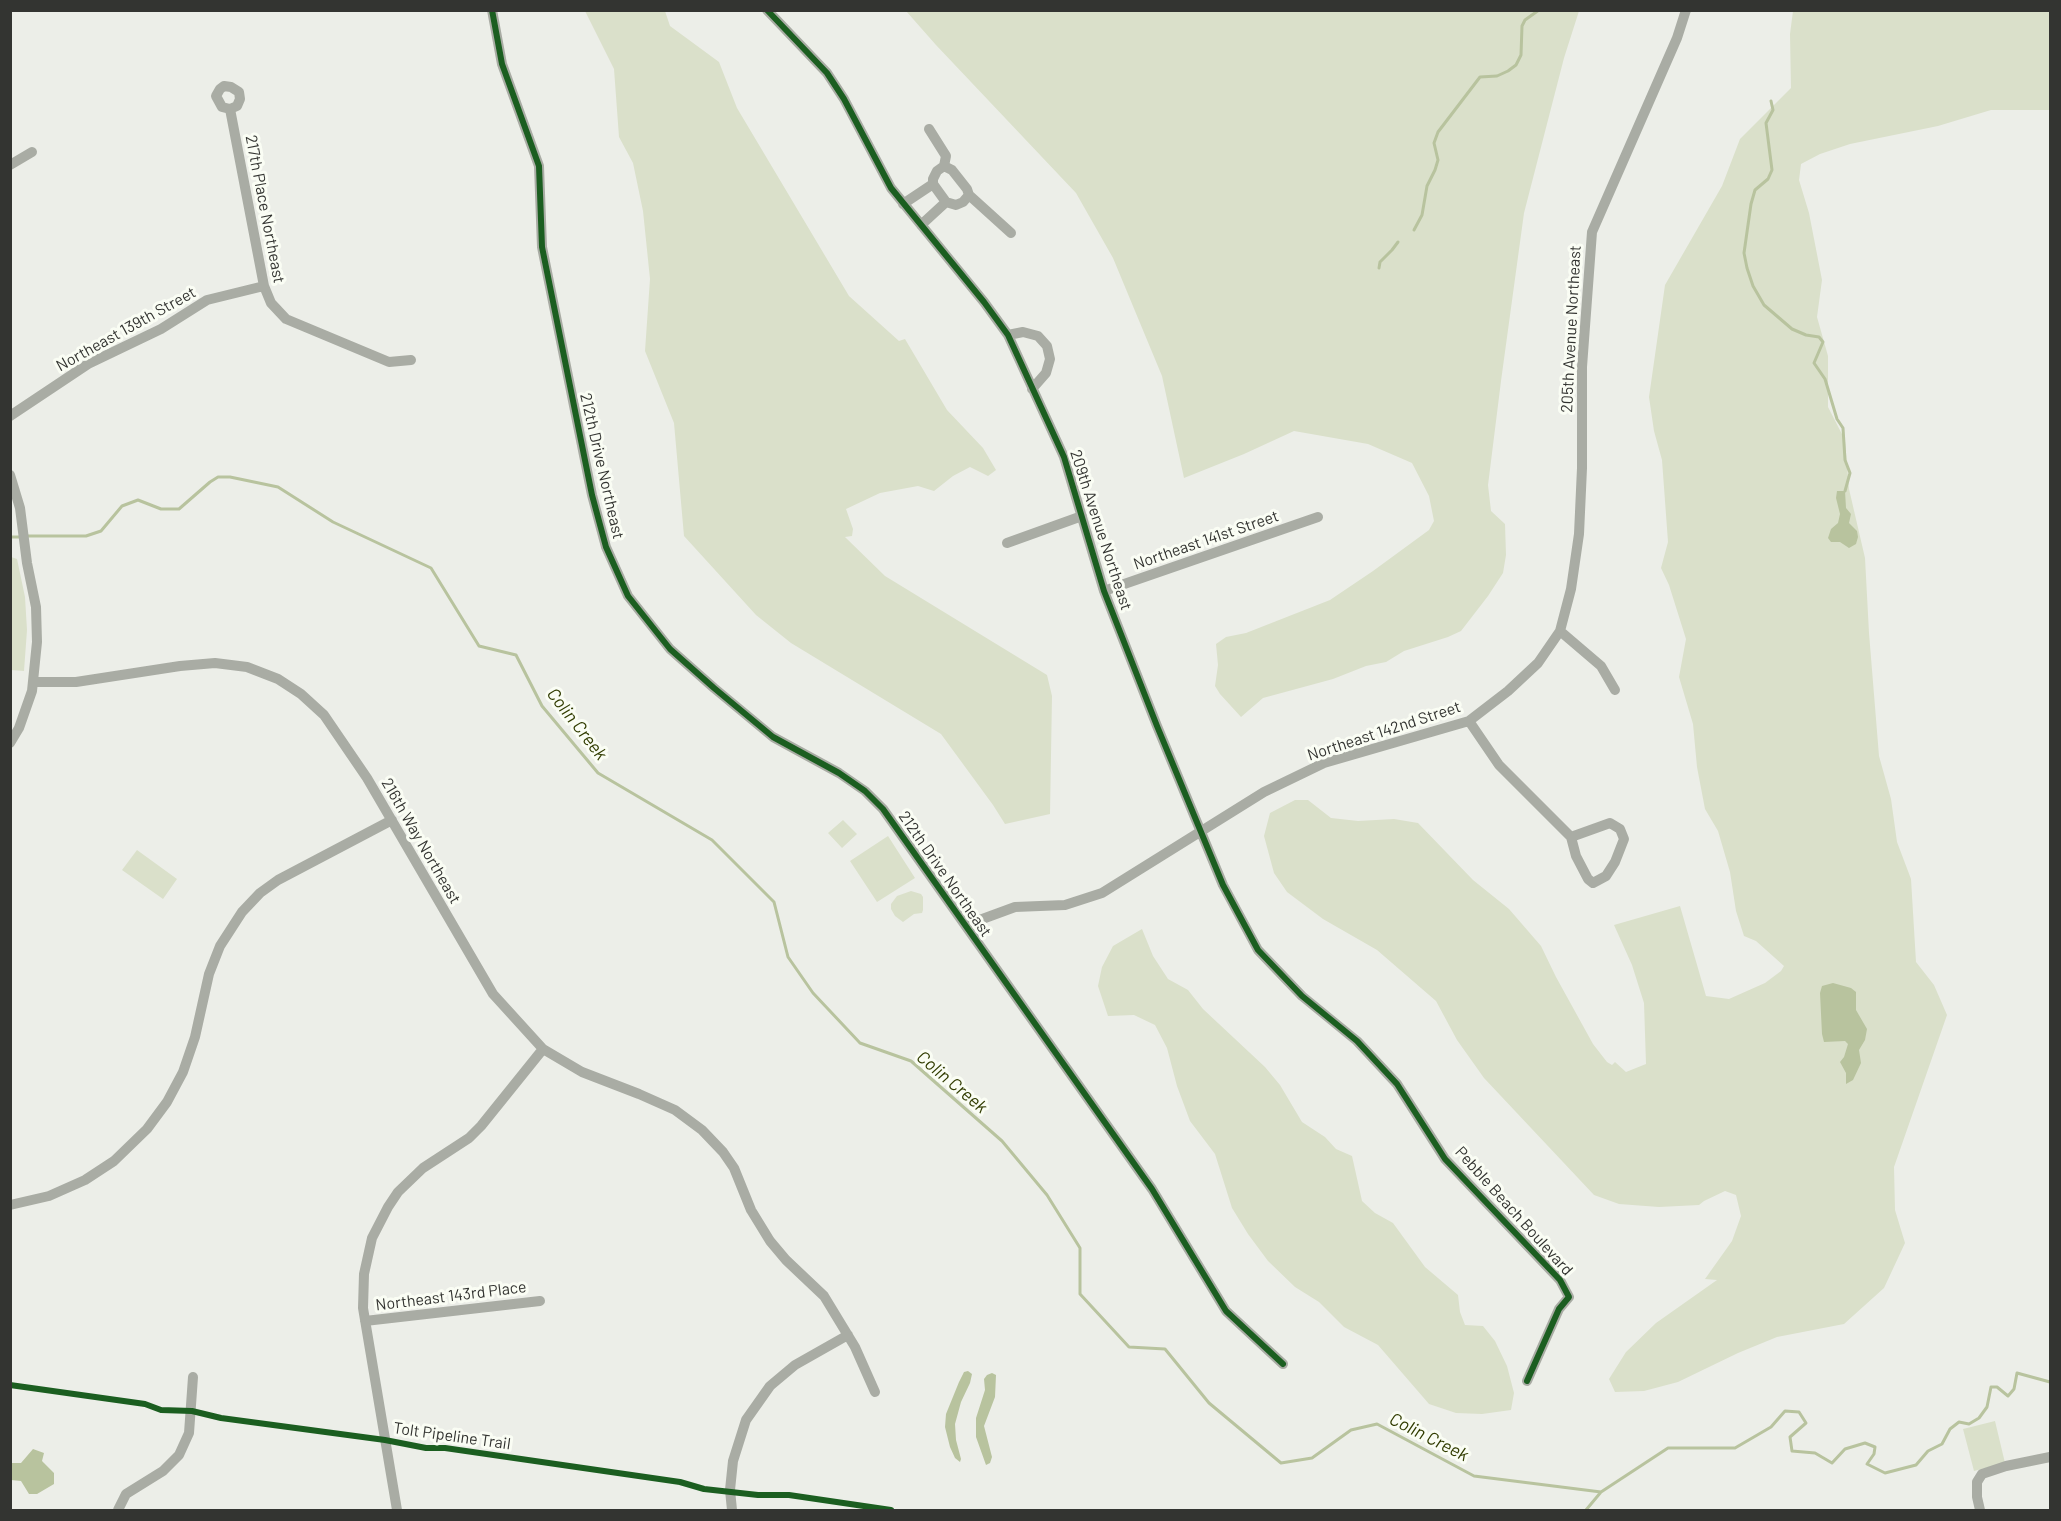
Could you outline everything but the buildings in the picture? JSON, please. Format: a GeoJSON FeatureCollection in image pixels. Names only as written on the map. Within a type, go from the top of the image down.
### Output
{"type":"FeatureCollection","features":[{"type":"Feature","properties":{"kind":"street","name":"212th Drive Northeast"},"geometry":{"type":"LineString","coordinates":[[492,10],[502,64],[540,166],[542,247],[592,495],[606,547],[628,596],[670,649],[756,723],[773,737],[839,773],[865,791],[883,809],[1152,1189],[1226,1311],[1283,1364]]}},
{"type":"Feature","properties":{"kind":"street","name":"209th Avenue Northeast"},"geometry":{"type":"LineString","coordinates":[[767,10],[827,73],[844,99],[891,188],[1008,335],[1064,457],[1104,591],[1223,885],[1258,950],[1302,996],[1357,1041]]}},
{"type":"Feature","properties":{"kind":"street","name":"205th Avenue Northeast"},"geometry":{"type":"LineString","coordinates":[[1560,631],[1571,590],[1579,534],[1582,468],[1582,367],[1592,232],[1677,38],[1686,10]]}},
{"type":"Feature","properties":{"kind":"street","name":"217th Place Northeast"},"geometry":{"type":"LineString","coordinates":[[230,109],[264,286],[271,303],[286,319],[389,362],[411,360]]}},
{"type":"Feature","properties":{"kind":"street"},"geometry":{"type":"LineString","coordinates":[[929,129],[946,156],[944,166],[937,171],[933,184],[945,202],[956,205],[963,202],[969,195]]}},
{"type":"Feature","properties":{"kind":"street"},"geometry":{"type":"LineString","coordinates":[[10,165],[32,152]]}},
{"type":"Feature","properties":{"kind":"street"},"geometry":{"type":"LineString","coordinates":[[944,166],[957,176],[969,195],[1011,233]]}},
{"type":"Feature","properties":{"kind":"street"},"geometry":{"type":"LineString","coordinates":[[903,204],[933,184]]}},
{"type":"Feature","properties":{"kind":"street"},"geometry":{"type":"LineString","coordinates":[[921,225],[945,202]]}},
{"type":"Feature","properties":{"kind":"street","name":"Northeast 139th Street"},"geometry":{"type":"LineString","coordinates":[[10,416],[88,364],[161,329],[207,300],[264,286]]}},
{"type":"Feature","properties":{"kind":"street"},"geometry":{"type":"LineString","coordinates":[[1008,335],[1023,332],[1038,336],[1047,346],[1050,359],[1046,373],[1032,389]]}},
{"type":"Feature","properties":{"kind":"street"},"geometry":{"type":"LineString","coordinates":[[10,475],[18,495],[38,625],[33,682],[25,713],[10,743]]}},
{"type":"Feature","properties":{"kind":"street"},"geometry":{"type":"LineString","coordinates":[[1007,543],[1082,516]]}},
{"type":"Feature","properties":{"kind":"street","name":"Northeast 141st Street"},"geometry":{"type":"LineString","coordinates":[[1104,591],[1318,517]]}},
{"type":"Feature","properties":{"kind":"street","name":"Northeast 142nd Street"},"geometry":{"type":"LineString","coordinates":[[966,926],[1015,907],[1065,905],[1102,893],[1264,792],[1324,763],[1469,721],[1508,691],[1538,663],[1560,631]]}},
{"type":"Feature","properties":{"kind":"street"},"geometry":{"type":"LineString","coordinates":[[1560,631],[1601,666],[1615,690]]}},
{"type":"Feature","properties":{"kind":"street","name":"216th Way Northeast"},"geometry":{"type":"LineString","coordinates":[[33,682],[76,682],[208,663],[247,667],[278,679],[301,694],[324,716],[344,744],[392,820],[493,994],[543,1049],[582,1072],[675,1110],[702,1130],[723,1152],[734,1168],[751,1210],[770,1241],[786,1260],[824,1296],[848,1335],[875,1392]]}},
{"type":"Feature","properties":{"kind":"street"},"geometry":{"type":"LineString","coordinates":[[1469,721],[1499,765],[1571,837],[1576,856],[1588,879],[1593,883],[1606,876],[1624,840],[1620,829],[1610,823],[1571,837]]}},
{"type":"Feature","properties":{"kind":"street"},"geometry":{"type":"LineString","coordinates":[[10,1205],[49,1196],[85,1180],[114,1161],[147,1129],[167,1102],[183,1072],[195,1037],[209,974],[220,946],[242,912],[260,893],[278,880],[392,820]]}},
{"type":"Feature","properties":{"kind":"street","name":"Pebble Beach Boulevard"},"geometry":{"type":"LineString","coordinates":[[1357,1041],[1397,1084],[1445,1159],[1560,1280],[1569,1296],[1559,1309],[1527,1381]]}},
{"type":"Feature","properties":{"kind":"street"},"geometry":{"type":"LineString","coordinates":[[397,1510],[365,1322],[363,1296],[372,1238],[398,1192],[423,1168],[469,1138],[543,1049]]}},
{"type":"Feature","properties":{"kind":"street","name":"Northeast 143rd Place"},"geometry":{"type":"LineString","coordinates":[[365,1322],[540,1301]]}},
{"type":"Feature","properties":{"kind":"street"},"geometry":{"type":"LineString","coordinates":[[732,1510],[730,1490],[733,1461],[746,1420],[771,1386],[795,1365],[848,1335]]}},
{"type":"Feature","properties":{"kind":"street"},"geometry":{"type":"LineString","coordinates":[[118,1510],[126,1494],[163,1471],[179,1455],[189,1433],[193,1377]]}},
{"type":"Feature","properties":{"kind":"street"},"geometry":{"type":"LineString","coordinates":[[1980,1510],[1977,1482],[1982,1474],[2006,1466],[2050,1457]]}},
{"type":"Feature","properties":{"kind":"shaded area"},"geometry":{"type":"Polygon","coordinates":[[[585,11],[665,11],[670,26],[719,62],[737,108],[849,296],[899,341],[905,339],[947,410],[983,448],[996,470],[988,476],[970,467],[953,476],[934,491],[918,486],[880,493],[846,509],[853,529],[852,536],[845,537],[885,576],[1047,675],[1052,696],[1050,814],[1005,824],[941,734],[791,643],[756,615],[684,536],[674,423],[645,351],[650,279],[643,211],[633,163],[619,137],[614,69],[585,11]]]}},
{"type":"Feature","properties":{"kind":"shaded area"},"geometry":{"type":"Polygon","coordinates":[[[906,11],[1579,11],[1564,58],[1524,213],[1501,381],[1488,485],[1491,511],[1505,524],[1506,555],[1503,573],[1461,631],[1404,651],[1386,662],[1263,698],[1241,717],[1220,694],[1215,686],[1218,665],[1216,644],[1226,637],[1246,633],[1330,600],[1373,571],[1429,530],[1434,521],[1429,496],[1412,463],[1368,444],[1294,431],[1184,478],[1162,376],[1113,258],[1076,193],[906,11]]]}},
{"type":"Feature","properties":{"kind":"shaded area"},"geometry":{"type":"Polygon","coordinates":[[[1793,11],[2050,11],[2050,110],[1991,110],[1938,126],[1850,144],[1820,154],[1801,164],[1799,180],[1809,213],[1822,280],[1817,317],[1828,356],[1828,407],[1845,440],[1849,489],[1865,558],[1879,756],[1891,799],[1897,842],[1911,879],[1916,962],[1934,985],[1947,1015],[1894,1167],[1895,1210],[1905,1243],[1884,1288],[1844,1324],[1777,1337],[1678,1382],[1644,1391],[1615,1392],[1609,1379],[1626,1352],[1656,1323],[1717,1280],[1705,1279],[1732,1241],[1741,1216],[1736,1195],[1725,1191],[1699,1205],[1659,1207],[1619,1204],[1594,1195],[1484,1078],[1457,1040],[1436,1001],[1377,950],[1323,919],[1287,892],[1274,873],[1264,836],[1270,813],[1295,800],[1308,800],[1331,818],[1358,821],[1394,819],[1418,823],[1473,880],[1509,909],[1541,946],[1593,1044],[1607,1062],[1612,1065],[1615,1062],[1626,1072],[1646,1064],[1644,1003],[1632,965],[1614,925],[1680,906],[1706,996],[1729,999],[1765,983],[1781,971],[1784,966],[1756,941],[1744,936],[1718,831],[1705,809],[1697,767],[1693,724],[1679,677],[1686,639],[1669,585],[1661,568],[1668,542],[1662,460],[1654,431],[1649,397],[1665,285],[1722,186],[1740,139],[1791,88],[1790,34],[1793,11]]]}},
{"type":"Feature","properties":{"kind":"shaded area"},"geometry":{"type":"Polygon","coordinates":[[[1837,491],[1845,491],[1846,508],[1851,514],[1849,523],[1857,531],[1856,544],[1849,548],[1840,542],[1831,542],[1828,538],[1831,529],[1838,523],[1840,514],[1836,498],[1837,491]]]}},
{"type":"Feature","properties":{"kind":"shaded area"},"geometry":{"type":"Polygon","coordinates":[[[11,557],[17,559],[25,597],[27,630],[24,671],[11,670],[11,557]]]}},
{"type":"Feature","properties":{"kind":"shaded area"},"geometry":{"type":"Polygon","coordinates":[[[843,820],[857,834],[842,848],[828,833],[843,820]]]}},
{"type":"Feature","properties":{"kind":"shaded area"},"geometry":{"type":"Polygon","coordinates":[[[888,836],[915,878],[877,902],[850,861],[888,836]]]}},
{"type":"Feature","properties":{"kind":"shaded area"},"geometry":{"type":"Polygon","coordinates":[[[137,850],[177,879],[163,899],[122,870],[137,850]]]}},
{"type":"Feature","properties":{"kind":"shaded area"},"geometry":{"type":"Polygon","coordinates":[[[911,891],[923,897],[923,910],[922,913],[914,914],[903,922],[895,916],[891,904],[897,896],[911,891]]]}},
{"type":"Feature","properties":{"kind":"shaded area"},"geometry":{"type":"Polygon","coordinates":[[[1142,929],[1153,956],[1168,979],[1188,990],[1203,1009],[1265,1067],[1280,1085],[1302,1122],[1325,1137],[1336,1149],[1352,1156],[1362,1201],[1375,1213],[1393,1223],[1425,1267],[1458,1295],[1460,1312],[1465,1325],[1483,1326],[1495,1341],[1507,1366],[1514,1393],[1511,1410],[1482,1414],[1456,1413],[1429,1404],[1378,1345],[1344,1327],[1319,1302],[1295,1287],[1268,1261],[1232,1208],[1215,1154],[1190,1121],[1177,1086],[1167,1048],[1155,1025],[1134,1015],[1108,1016],[1098,986],[1102,967],[1113,946],[1142,929]]]}},
{"type":"Feature","properties":{"kind":"shaded area"},"geometry":{"type":"Polygon","coordinates":[[[1833,983],[1851,988],[1856,992],[1856,1010],[1867,1029],[1865,1040],[1859,1050],[1861,1063],[1853,1080],[1846,1084],[1846,1073],[1840,1062],[1848,1044],[1845,1041],[1824,1042],[1822,1034],[1820,993],[1822,986],[1833,983]]]}},
{"type":"Feature","properties":{"kind":"shaded area"},"geometry":{"type":"Polygon","coordinates":[[[968,1371],[972,1374],[970,1383],[961,1402],[955,1424],[960,1462],[955,1458],[950,1447],[945,1427],[946,1414],[964,1372],[968,1371]]]}},
{"type":"Feature","properties":{"kind":"shaded area"},"geometry":{"type":"Polygon","coordinates":[[[992,1373],[996,1375],[995,1397],[984,1426],[992,1457],[990,1463],[986,1465],[976,1437],[976,1418],[985,1390],[984,1379],[992,1373]]]}},
{"type":"Feature","properties":{"kind":"shaded area"},"geometry":{"type":"Polygon","coordinates":[[[1995,1421],[2005,1463],[1974,1471],[1963,1429],[1995,1421]]]}},
{"type":"Feature","properties":{"kind":"shaded area"},"geometry":{"type":"Polygon","coordinates":[[[33,1449],[44,1453],[42,1461],[54,1473],[54,1484],[37,1494],[29,1494],[21,1481],[11,1480],[11,1463],[21,1463],[33,1449]]]}},
{"type":"Feature","properties":{"kind":"waterway"},"geometry":{"type":"LineString","coordinates":[[1414,230],[1422,215],[1427,186],[1438,160],[1434,143],[1438,132],[1480,77],[1497,76],[1516,65],[1521,55],[1522,26],[1525,20],[1539,10]]}},
{"type":"Feature","properties":{"kind":"waterway"},"geometry":{"type":"LineString","coordinates":[[1771,101],[1773,110],[1766,123],[1772,170],[1768,179],[1755,190],[1744,253],[1753,286],[1764,305],[1792,329],[1819,337],[1823,342],[1814,363],[1825,379],[1837,419],[1843,428],[1845,460],[1850,473],[1845,491]]}},
{"type":"Feature","properties":{"kind":"waterway"},"geometry":{"type":"LineString","coordinates":[[1379,268],[1380,262],[1398,242]]}},
{"type":"Feature","properties":{"kind":"waterway","name":"Colin Creek"},"geometry":{"type":"LineString","coordinates":[[27,536],[86,536],[101,531],[122,506],[138,500],[161,509],[179,509],[210,482],[218,477],[230,477],[278,487],[333,522],[431,568],[479,646],[516,655],[542,706],[598,773],[712,840],[774,902],[788,957],[813,993],[860,1043],[911,1061],[1002,1141],[1047,1195],[1080,1248],[1080,1294],[1129,1347],[1165,1349],[1209,1403],[1281,1463],[1312,1458],[1351,1430],[1377,1424],[1474,1476],[1601,1492]]}},
{"type":"Feature","properties":{"kind":"waterway","name":"Colin Creek"},"geometry":{"type":"LineString","coordinates":[[10,537],[21,537]]}},
{"type":"Feature","properties":{"kind":"waterway"},"geometry":{"type":"LineString","coordinates":[[1586,1510],[1601,1492],[1668,1448],[1735,1448],[1771,1427],[1785,1411],[1799,1412],[1806,1423],[1790,1437],[1792,1451],[1815,1453],[1832,1463],[1845,1449],[1865,1443],[1875,1447],[1874,1454],[1867,1464],[1885,1473],[1916,1465],[1928,1451],[1942,1444],[1950,1429],[1959,1422],[1969,1424],[1979,1418],[1987,1407],[1991,1387],[1997,1387],[2008,1396],[2014,1389],[2017,1373],[2050,1382]]}},
{"type":"Feature","properties":{"kind":"cycle path"},"geometry":{"type":"LineString","coordinates":[[492,10],[502,64],[539,166],[542,247],[592,495],[606,547],[628,596],[670,649],[714,688],[773,737],[839,773],[865,791],[883,809],[1152,1189],[1226,1311],[1283,1364]]}},
{"type":"Feature","properties":{"kind":"cycle path"},"geometry":{"type":"LineString","coordinates":[[767,10],[827,73],[844,99],[891,188],[1008,335],[1064,457],[1104,591],[1157,726],[1223,885],[1258,950],[1302,996],[1357,1041],[1397,1084],[1445,1159],[1560,1280],[1569,1297],[1559,1309],[1527,1381]]}},
{"type":"Feature","properties":{"kind":"cycle path","name":"Tolt Pipeline Trail"},"geometry":{"type":"LineString","coordinates":[[10,1385],[145,1404],[161,1410],[192,1411],[221,1418],[385,1440],[426,1448],[445,1448],[680,1482],[704,1489],[758,1495],[789,1495],[891,1510]]}}]}
